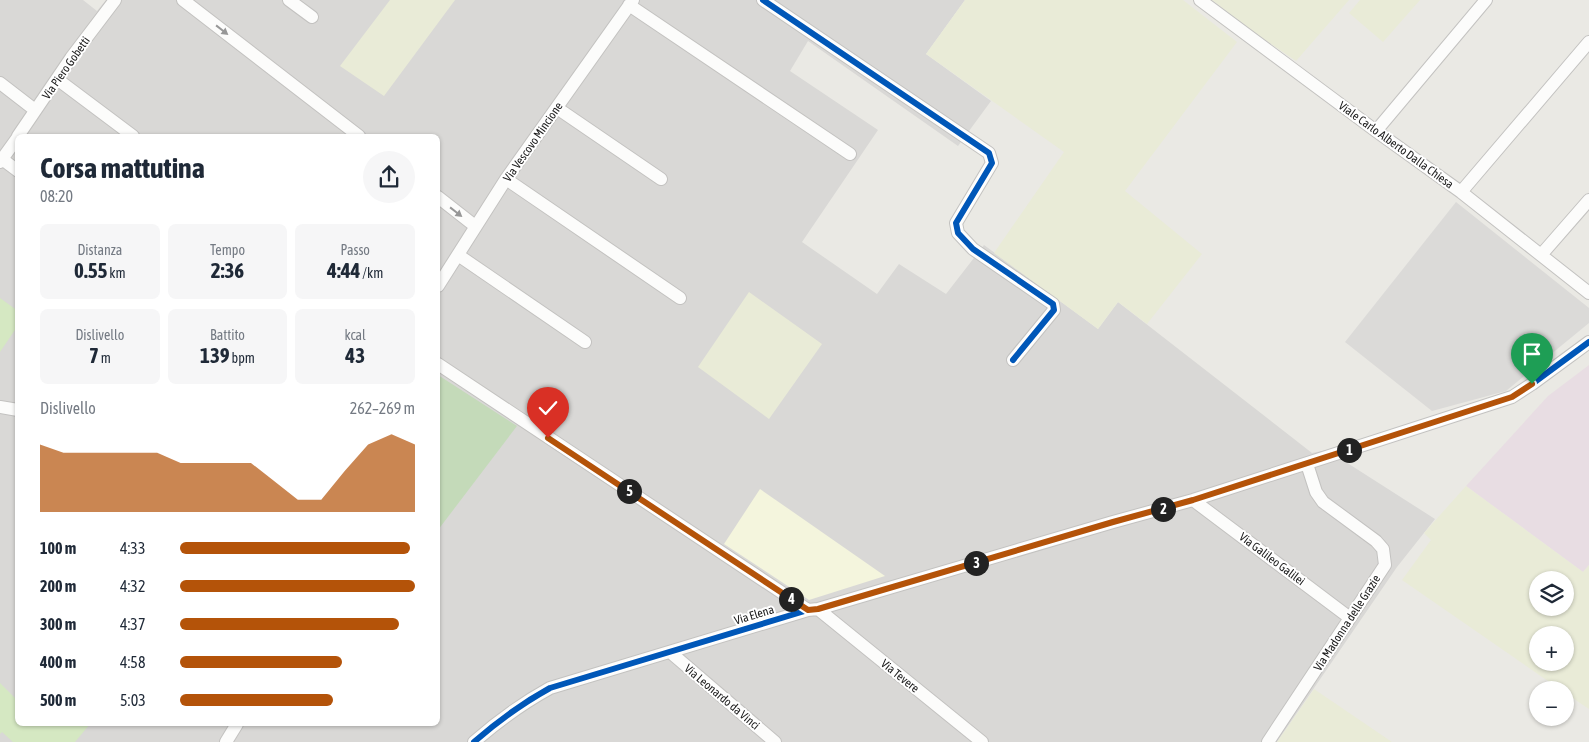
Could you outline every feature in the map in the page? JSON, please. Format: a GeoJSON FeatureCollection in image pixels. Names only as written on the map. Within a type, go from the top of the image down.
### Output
{"type":"FeatureCollection","features":[{"type":"Feature","properties":{"kind":"street","name":"Via Piero Gobetti"},"geometry":{"type":"LineString","coordinates":[[19,134],[115,0]]}},
{"type":"Feature","properties":{"kind":"street"},"geometry":{"type":"LineString","coordinates":[[183,0],[356,134]]}},
{"type":"Feature","properties":{"kind":"street"},"geometry":{"type":"LineString","coordinates":[[290,0],[312,17]]}},
{"type":"Feature","properties":{"kind":"street"},"geometry":{"type":"LineString","coordinates":[[763,0],[989,154],[992,163],[956,223],[958,233],[973,249],[1053,304],[1054,310],[1013,360]]}},
{"type":"Feature","properties":{"kind":"street","name":"Viale Carlo Alberto Dalla Chiesa"},"geometry":{"type":"LineString","coordinates":[[1200,0],[1461,192],[1589,293]]}},
{"type":"Feature","properties":{"kind":"street"},"geometry":{"type":"LineString","coordinates":[[1376,131],[1486,0]]}},
{"type":"Feature","properties":{"kind":"street"},"geometry":{"type":"LineString","coordinates":[[631,3],[850,154]]}},
{"type":"Feature","properties":{"kind":"street","name":"Via Vescovo Mincione"},"geometry":{"type":"LineString","coordinates":[[440,283],[506,179],[631,3]]}},
{"type":"Feature","properties":{"kind":"street"},"geometry":{"type":"LineString","coordinates":[[1461,192],[1589,42]]}},
{"type":"Feature","properties":{"kind":"street"},"geometry":{"type":"LineString","coordinates":[[57,79],[130,134]]}},
{"type":"Feature","properties":{"kind":"street"},"geometry":{"type":"LineString","coordinates":[[0,83],[36,110]]}},
{"type":"Feature","properties":{"kind":"street"},"geometry":{"type":"LineString","coordinates":[[557,108],[661,179]]}},
{"type":"Feature","properties":{"kind":"street","name":"Via Piero Gobetti"},"geometry":{"type":"LineString","coordinates":[[1,161],[15,140]]}},
{"type":"Feature","properties":{"kind":"street"},"geometry":{"type":"LineString","coordinates":[[1,161],[15,169]]}},
{"type":"Feature","properties":{"kind":"street"},"geometry":{"type":"LineString","coordinates":[[506,179],[680,298]]}},
{"type":"Feature","properties":{"kind":"street"},"geometry":{"type":"LineString","coordinates":[[440,199],[475,226]]}},
{"type":"Feature","properties":{"kind":"street"},"geometry":{"type":"LineString","coordinates":[[1541,255],[1589,200]]}},
{"type":"Feature","properties":{"kind":"street"},"geometry":{"type":"LineString","coordinates":[[458,255],[585,342]]}},
{"type":"Feature","properties":{"kind":"street","name":"Via Elena"},"geometry":{"type":"LineString","coordinates":[[474,742],[501,718],[522,703],[550,688],[1193,500],[1512,397],[1589,342]]}},
{"type":"Feature","properties":{"kind":"street","name":"Via Tevere"},"geometry":{"type":"LineString","coordinates":[[440,365],[813,610],[982,742]]}},
{"type":"Feature","properties":{"kind":"street"},"geometry":{"type":"LineString","coordinates":[[0,407],[15,410]]}},
{"type":"Feature","properties":{"kind":"street","name":"Via Madonna delle Grazie"},"geometry":{"type":"LineString","coordinates":[[1268,742],[1385,565],[1383,549],[1376,540],[1323,502],[1316,492],[1307,464]]}},
{"type":"Feature","properties":{"kind":"street","name":"Via Galileo Galilei"},"geometry":{"type":"LineString","coordinates":[[1193,500],[1350,618]]}},
{"type":"Feature","properties":{"kind":"street","name":"Via Leonardo da Vinci"},"geometry":{"type":"LineString","coordinates":[[670,652],[775,742]]}},
{"type":"Feature","properties":{"kind":"street"},"geometry":{"type":"LineString","coordinates":[[226,742],[237,726]]}},
{"type":"Feature","properties":{"kind":"shaded area"},"geometry":{"type":"Polygon","coordinates":[[[0,0],[83,0],[97,11],[106,0],[965,0],[926,54],[991,101],[958,146],[808,41],[790,71],[878,130],[802,242],[877,294],[899,264],[946,294],[984,245],[1098,329],[1118,302],[1312,453],[1327,450],[1435,519],[1397,567],[1277,742],[0,742],[0,0]]]}},
{"type":"Feature","properties":{"kind":"shaded area"},"geometry":{"type":"Polygon","coordinates":[[[390,0],[455,0],[384,96],[340,66],[390,0]]]}},
{"type":"Feature","properties":{"kind":"shaded area"},"geometry":{"type":"Polygon","coordinates":[[[965,0],[1183,0],[1237,42],[1125,191],[1202,254],[1147,324],[1118,302],[1098,329],[994,253],[1064,152],[926,54],[965,0]]]}},
{"type":"Feature","properties":{"kind":"shaded area"},"geometry":{"type":"Polygon","coordinates":[[[1212,0],[1349,0],[1296,61],[1212,0]]]}},
{"type":"Feature","properties":{"kind":"shaded area"},"geometry":{"type":"Polygon","coordinates":[[[1360,0],[1420,0],[1383,42],[1349,13],[1360,0]]]}},
{"type":"Feature","properties":{"kind":"shaded area"},"geometry":{"type":"Polygon","coordinates":[[[1456,202],[1589,308],[1589,323],[1506,391],[1432,411],[1345,342],[1456,202]]]}},
{"type":"Feature","properties":{"kind":"shaded area"},"geometry":{"type":"Polygon","coordinates":[[[749,292],[822,344],[769,419],[698,367],[749,292]]]}},
{"type":"Feature","properties":{"kind":"shaded area"},"geometry":{"type":"Polygon","coordinates":[[[1589,365],[1589,565],[1583,572],[1466,486],[1548,396],[1589,365]]]}},
{"type":"Feature","properties":{"kind":"shaded area"},"geometry":{"type":"Polygon","coordinates":[[[440,376],[517,426],[440,527],[440,376]]]}},
{"type":"Feature","properties":{"kind":"shaded area"},"geometry":{"type":"Polygon","coordinates":[[[1466,486],[1583,572],[1589,565],[1589,709],[1574,699],[1574,681],[1548,681],[1534,671],[1574,671],[1574,626],[1529,626],[1529,668],[1402,580],[1431,540],[1424,533],[1466,486]]]}},
{"type":"Feature","properties":{"kind":"shaded area"},"geometry":{"type":"Polygon","coordinates":[[[760,489],[885,576],[809,600],[724,544],[760,489]]]}},
{"type":"Feature","properties":{"kind":"shaded area"},"geometry":{"type":"Polygon","coordinates":[[[1314,689],[1392,742],[1277,742],[1314,689]]]}},
{"type":"Feature","properties":{"kind":"green space"},"geometry":{"type":"Polygon","coordinates":[[[0,298],[15,309],[15,330],[0,352],[0,298]]]}},
{"type":"Feature","properties":{"kind":"green space"},"geometry":{"type":"Polygon","coordinates":[[[0,683],[15,698],[15,726],[88,726],[75,742],[13,742],[2,732],[0,734],[0,683]]]}},
{"type":"Feature","properties":{"kind":"cycle path"},"geometry":{"type":"LineString","coordinates":[[763,0],[989,153],[992,163],[956,223],[958,233],[973,249],[1053,304],[1054,310],[1013,360]]}},
{"type":"Feature","properties":{"kind":"cycle path"},"geometry":{"type":"LineString","coordinates":[[474,742],[510,713],[550,688],[808,610],[818,609],[1193,500],[1512,397],[1589,342]]}},
{"type":"Feature","properties":{"kind":"route"},"geometry":{"type":"LineString","coordinates":[[548,438],[808,610],[818,609],[1193,500],[1512,397],[1532,384]]}}]}
